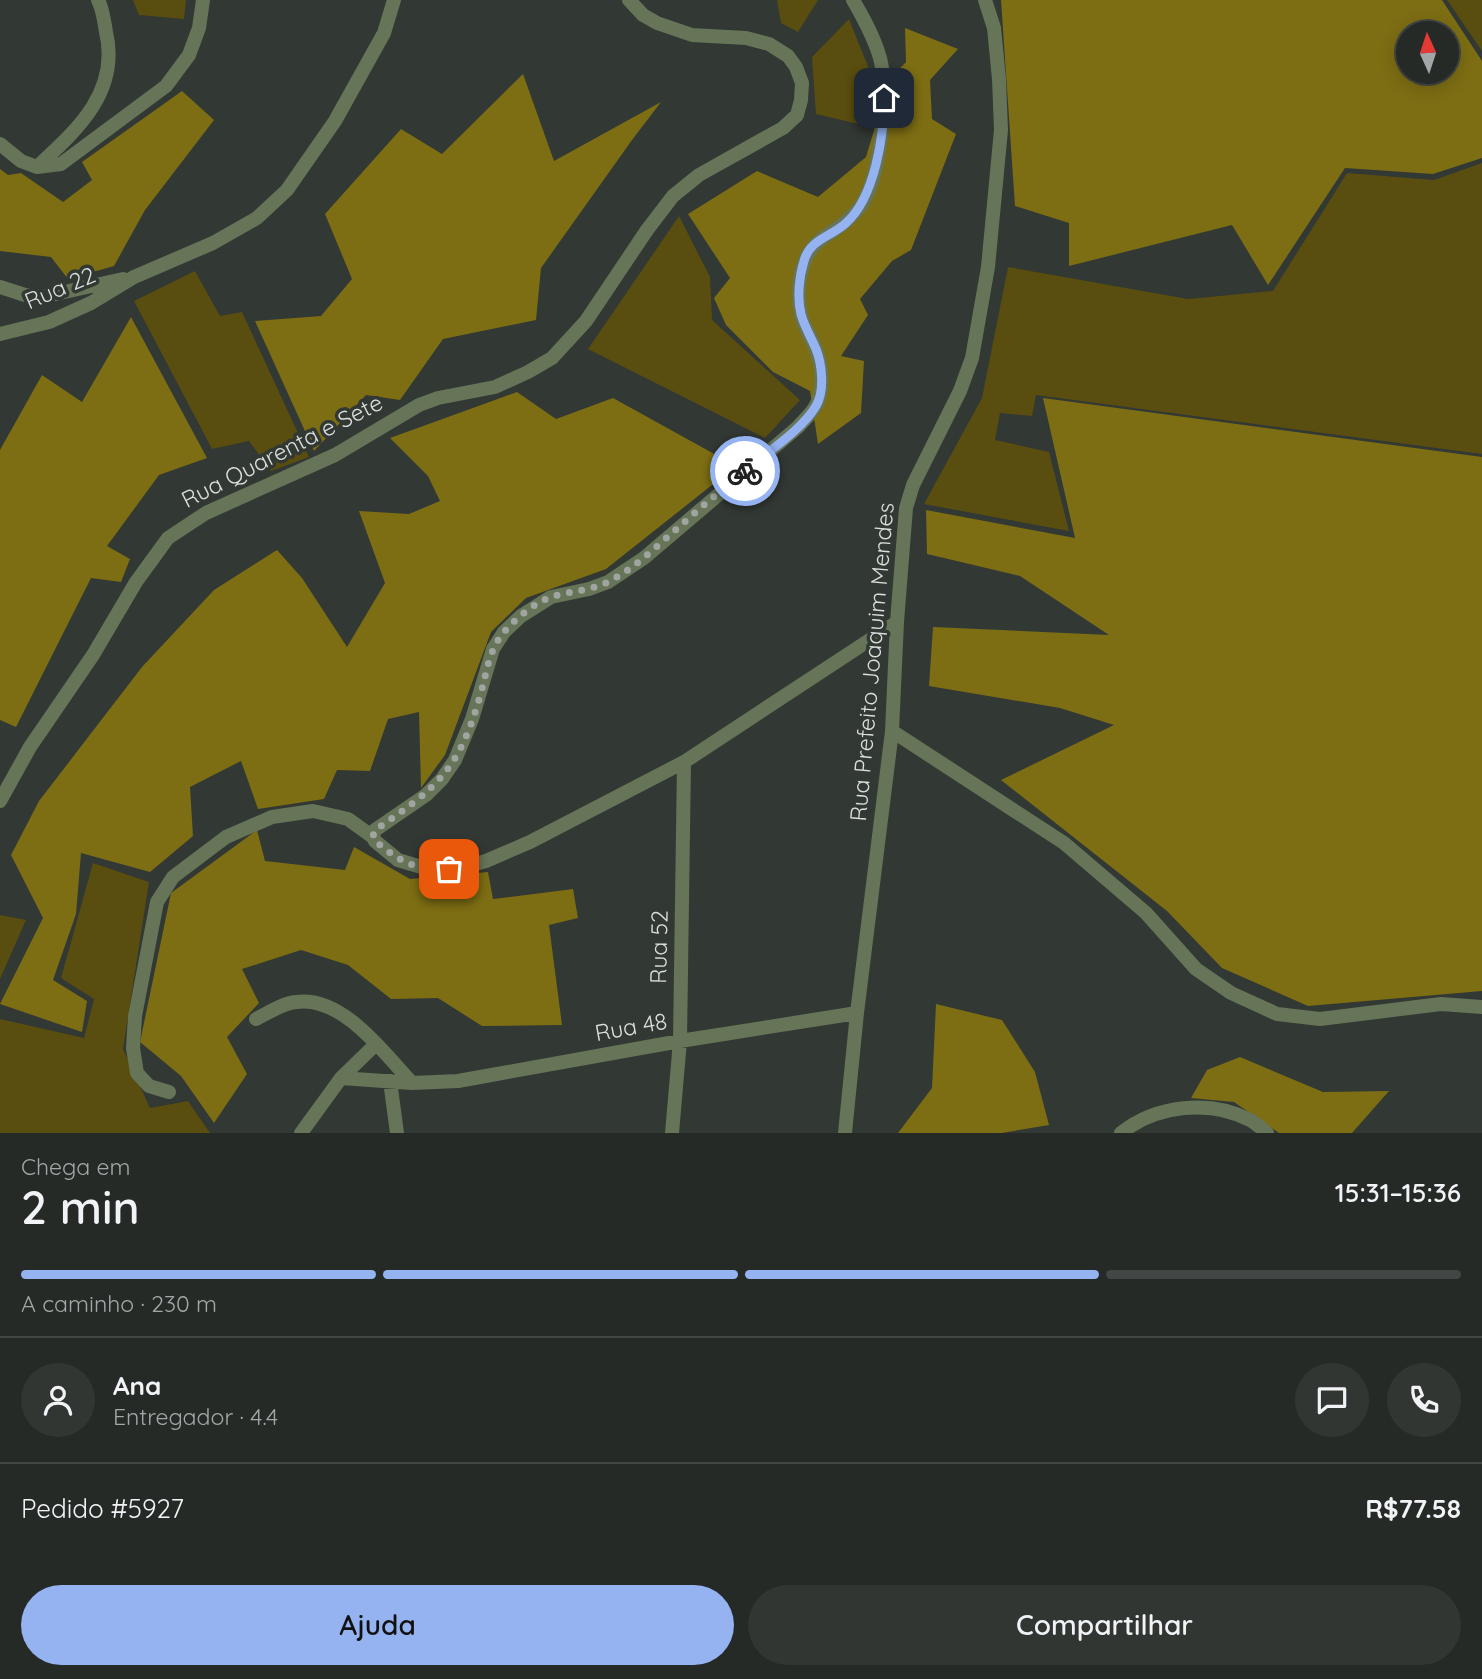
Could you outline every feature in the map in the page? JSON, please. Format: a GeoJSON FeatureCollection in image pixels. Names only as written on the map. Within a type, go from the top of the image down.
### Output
{"type":"FeatureCollection","features":[{"type":"Feature","properties":{"kind":"street"},"geometry":{"type":"LineString","coordinates":[[37,167],[74,133],[97,103],[106,76],[109,45],[98,0]]}},
{"type":"Feature","properties":{"kind":"street"},"geometry":{"type":"LineString","coordinates":[[0,144],[21,161],[37,167],[61,164],[166,86],[189,55],[199,28],[203,0]]}},
{"type":"Feature","properties":{"kind":"street"},"geometry":{"type":"LineString","coordinates":[[0,288],[42,297],[134,277],[212,243],[257,218],[287,190],[335,121],[384,33],[394,0]]}},
{"type":"Feature","properties":{"kind":"street","name":"Rua Quarenta e Sete"},"geometry":{"type":"LineString","coordinates":[[0,801],[30,747],[93,655],[136,582],[168,538],[206,513],[335,455],[419,405],[438,398],[495,387],[552,358],[586,321],[673,195],[699,175],[783,128],[797,116],[802,83],[788,56],[769,44],[746,38],[692,35],[668,27],[643,15],[629,0]]}},
{"type":"Feature","properties":{"kind":"street"},"geometry":{"type":"LineString","coordinates":[[373,836],[375,830],[426,795],[442,779],[455,760],[472,719],[493,649],[504,632],[522,615],[551,597],[608,582],[644,558],[798,427],[816,406],[821,388],[820,368],[817,351],[802,318],[800,306],[800,281],[804,260],[816,241],[845,224],[862,206],[874,174],[884,116],[880,59],[870,29],[853,0]]}},
{"type":"Feature","properties":{"kind":"street","name":"Rua Prefeito Joaquim Mendes"},"geometry":{"type":"LineString","coordinates":[[845,1133],[892,731],[906,508],[914,485],[960,391],[972,358],[988,267],[1001,130],[995,40],[985,0]]}},
{"type":"Feature","properties":{"kind":"street","name":"Rua 22"},"geometry":{"type":"LineString","coordinates":[[1,335],[49,322],[91,303],[134,277]]}},
{"type":"Feature","properties":{"kind":"street"},"geometry":{"type":"LineString","coordinates":[[169,1092],[149,1086],[138,1073],[133,1048],[135,1016],[158,902],[173,877],[226,837],[272,817],[313,811],[348,819],[373,836],[375,841],[398,860],[411,866],[428,869],[466,867],[530,842],[684,762],[897,622]]}},
{"type":"Feature","properties":{"kind":"street"},"geometry":{"type":"LineString","coordinates":[[892,731],[1064,843],[1146,913],[1196,969],[1231,993],[1277,1014],[1320,1019],[1441,1004],[1482,1007]]}},
{"type":"Feature","properties":{"kind":"street","name":"Rua 52"},"geometry":{"type":"LineString","coordinates":[[672,1133],[680,1041],[684,762]]}},
{"type":"Feature","properties":{"kind":"street"},"geometry":{"type":"LineString","coordinates":[[256,1019],[294,1002],[315,1001],[341,1012],[376,1044],[412,1083]]}},
{"type":"Feature","properties":{"kind":"street","name":"Rua 48"},"geometry":{"type":"LineString","coordinates":[[341,1078],[412,1083],[458,1081],[680,1041],[857,1013]]}},
{"type":"Feature","properties":{"kind":"street"},"geometry":{"type":"LineString","coordinates":[[300,1133],[341,1078],[376,1044]]}},
{"type":"Feature","properties":{"kind":"street"},"geometry":{"type":"LineString","coordinates":[[390,1081],[397,1133]]}},
{"type":"Feature","properties":{"kind":"street"},"geometry":{"type":"LineString","coordinates":[[1121,1133],[1130,1126],[1159,1114],[1186,1107],[1216,1109],[1238,1116],[1250,1120],[1267,1133]]}},
{"type":"Feature","properties":{"kind":"shaded area"},"geometry":{"type":"Polygon","coordinates":[[[133,0],[186,0],[184,19],[139,15],[133,0]]]}},
{"type":"Feature","properties":{"kind":"shaded area"},"geometry":{"type":"Polygon","coordinates":[[[777,0],[818,0],[798,32],[781,23],[777,0]]]}},
{"type":"Feature","properties":{"kind":"shaded area"},"geometry":{"type":"Polygon","coordinates":[[[1001,0],[1442,0],[1456,21],[1396,21],[1396,84],[1460,84],[1460,27],[1482,61],[1482,158],[1433,174],[1345,168],[1268,285],[1232,225],[1069,266],[1069,223],[1015,206],[1001,0]]]}},
{"type":"Feature","properties":{"kind":"shaded area"},"geometry":{"type":"Polygon","coordinates":[[[1447,0],[1482,0],[1482,51],[1447,0]]]}},
{"type":"Feature","properties":{"kind":"shaded area"},"geometry":{"type":"Polygon","coordinates":[[[849,19],[871,74],[867,126],[816,114],[812,57],[849,19]]]}},
{"type":"Feature","properties":{"kind":"shaded area"},"geometry":{"type":"Polygon","coordinates":[[[905,28],[958,49],[930,80],[932,119],[956,134],[911,250],[892,261],[860,299],[868,315],[841,356],[864,361],[861,413],[818,444],[810,391],[773,372],[726,325],[714,298],[730,278],[688,214],[757,171],[818,197],[866,157],[889,80],[906,62],[905,28]]]}},
{"type":"Feature","properties":{"kind":"shaded area"},"geometry":{"type":"Polygon","coordinates":[[[523,74],[554,161],[661,102],[541,268],[536,320],[443,339],[400,400],[366,395],[314,451],[255,321],[321,316],[352,279],[325,214],[401,129],[442,154],[523,74]]]}},
{"type":"Feature","properties":{"kind":"shaded area"},"geometry":{"type":"Polygon","coordinates":[[[182,91],[214,120],[145,210],[114,266],[68,279],[51,257],[0,251],[0,169],[8,175],[21,173],[63,202],[92,180],[82,162],[182,91]]]}},
{"type":"Feature","properties":{"kind":"shaded area"},"geometry":{"type":"Polygon","coordinates":[[[1482,163],[1482,454],[1036,395],[1032,416],[1000,413],[995,440],[1049,452],[1069,531],[924,504],[982,398],[1008,267],[1188,299],[1273,291],[1347,173],[1434,180],[1482,163]]]}},
{"type":"Feature","properties":{"kind":"shaded area"},"geometry":{"type":"Polygon","coordinates":[[[679,216],[710,277],[712,320],[800,400],[765,438],[588,349],[679,216]]]}},
{"type":"Feature","properties":{"kind":"shaded area"},"geometry":{"type":"Polygon","coordinates":[[[195,271],[220,316],[242,312],[309,457],[271,471],[249,441],[212,449],[134,301],[195,271]]]}},
{"type":"Feature","properties":{"kind":"shaded area"},"geometry":{"type":"Polygon","coordinates":[[[131,317],[207,458],[159,475],[107,546],[130,559],[121,582],[91,578],[16,727],[0,720],[0,450],[42,375],[82,402],[131,317]]]}},
{"type":"Feature","properties":{"kind":"shaded area"},"geometry":{"type":"Polygon","coordinates":[[[517,392],[556,419],[613,398],[736,466],[606,569],[526,598],[491,632],[445,755],[421,788],[419,712],[388,719],[370,771],[337,770],[324,799],[258,809],[241,761],[190,787],[193,836],[150,872],[81,853],[76,914],[53,980],[87,1001],[82,1032],[0,1004],[43,918],[11,855],[39,801],[142,667],[214,590],[277,550],[302,578],[347,647],[385,583],[359,511],[409,514],[440,501],[428,476],[390,438],[517,392]]]}},
{"type":"Feature","properties":{"kind":"shaded area"},"geometry":{"type":"Polygon","coordinates":[[[1043,398],[1482,457],[1482,991],[1308,1006],[1222,968],[1167,911],[1001,780],[1114,725],[1060,708],[929,686],[933,627],[1109,635],[1020,576],[927,554],[926,510],[1075,538],[1043,398]]]}},
{"type":"Feature","properties":{"kind":"shaded area"},"geometry":{"type":"Polygon","coordinates":[[[257,830],[265,861],[345,870],[354,847],[410,879],[488,872],[493,899],[573,889],[578,918],[549,925],[562,1025],[482,1026],[438,998],[391,999],[348,965],[301,950],[242,969],[259,1003],[227,1037],[247,1074],[214,1123],[181,1076],[140,1042],[171,893],[257,830]]]}},
{"type":"Feature","properties":{"kind":"shaded area"},"geometry":{"type":"Polygon","coordinates":[[[93,863],[149,882],[123,1049],[150,1108],[188,1101],[210,1133],[0,1133],[0,1019],[84,1038],[94,999],[61,978],[93,863]]]}},
{"type":"Feature","properties":{"kind":"shaded area"},"geometry":{"type":"Polygon","coordinates":[[[0,915],[26,920],[0,979],[0,915]]]}},
{"type":"Feature","properties":{"kind":"shaded area"},"geometry":{"type":"Polygon","coordinates":[[[936,1004],[1002,1020],[1035,1072],[1049,1125],[1002,1133],[898,1133],[932,1088],[936,1004]]]}},
{"type":"Feature","properties":{"kind":"shaded area"},"geometry":{"type":"Polygon","coordinates":[[[1240,1057],[1323,1092],[1389,1091],[1352,1133],[1279,1133],[1234,1102],[1191,1098],[1207,1070],[1240,1057]]]}},
{"type":"Feature","properties":{"kind":"way so far"},"geometry":{"type":"LineString","coordinates":[[449,869],[411,866],[398,860],[375,841],[373,836],[375,830],[426,795],[442,779],[455,760],[481,693],[485,668],[504,632],[522,615],[551,597],[608,582],[644,558],[745,471]]}},
{"type":"Feature","properties":{"kind":"route"},"geometry":{"type":"LineString","coordinates":[[745,471],[798,427],[816,406],[821,388],[820,368],[817,351],[802,318],[800,306],[800,281],[804,260],[816,241],[845,224],[862,206],[874,174],[884,116],[884,98]]}}]}
